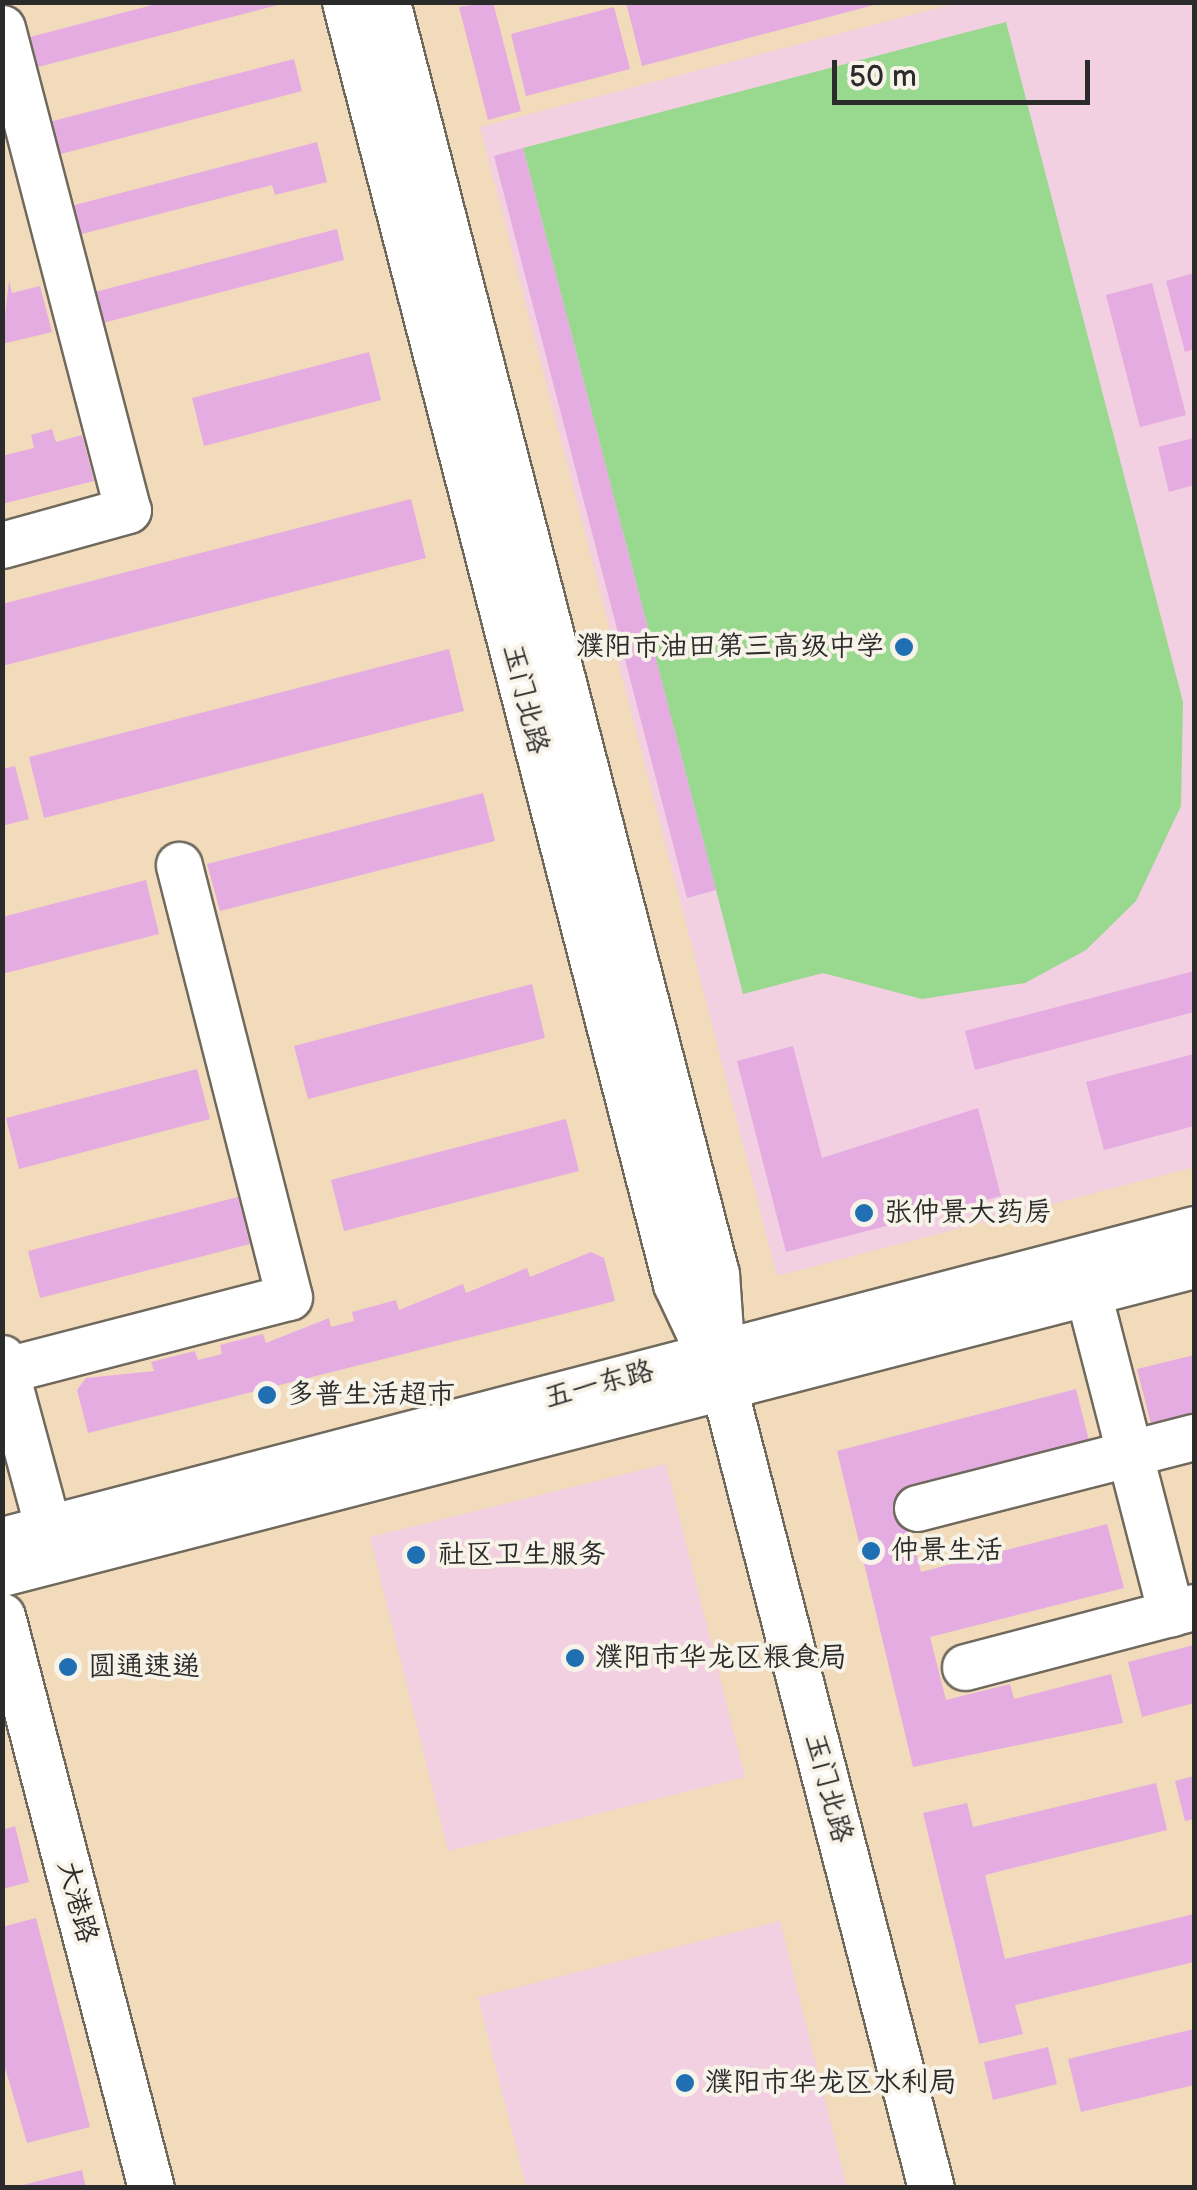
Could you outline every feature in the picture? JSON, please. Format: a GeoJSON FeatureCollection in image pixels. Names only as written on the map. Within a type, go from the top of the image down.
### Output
{"type":"FeatureCollection","features":[{"type":"Feature","properties":{"kind":"street","name":"玉门北路"},"geometry":{"type":"LineString","coordinates":[[344,2],[676,1284],[719,1365]]}},
{"type":"Feature","properties":{"kind":"street","name":"玉门北路"},"geometry":{"type":"LineString","coordinates":[[387,2],[716,1274],[719,1365],[932,2188]]}},
{"type":"Feature","properties":{"kind":"street"},"geometry":{"type":"LineString","coordinates":[[2,545],[128,510],[4,43]]}},
{"type":"Feature","properties":{"kind":"street"},"geometry":{"type":"LineString","coordinates":[[52,1544],[4,1364],[288,1298],[178,865]]}},
{"type":"Feature","properties":{"kind":"street","name":"五一东路"},"geometry":{"type":"LineString","coordinates":[[2,1573],[52,1544],[719,1365],[1194,1229]]}},
{"type":"Feature","properties":{"kind":"street","name":"五一东路"},"geometry":{"type":"LineString","coordinates":[[719,1365],[1088,1293],[1194,1265]]}},
{"type":"Feature","properties":{"kind":"street"},"geometry":{"type":"LineString","coordinates":[[965,1666],[1183,1610],[1130,1454],[1088,1293]]}},
{"type":"Feature","properties":{"kind":"street"},"geometry":{"type":"LineString","coordinates":[[917,1508],[1194,1437]]}},
{"type":"Feature","properties":{"kind":"street","name":"五一东路"},"geometry":{"type":"LineString","coordinates":[[2,1540],[52,1544]]}},
{"type":"Feature","properties":{"kind":"street","name":"大港路"},"geometry":{"type":"LineString","coordinates":[[2,1616],[151,2188]]}},
{"type":"Feature","properties":{"kind":"shaded area","name":"濮阳市油田第三高级中学"},"geometry":{"type":"Polygon","coordinates":[[[957,3],[1194,3],[1194,1167],[777,1276],[480,127],[957,3]]]}},
{"type":"Feature","properties":{"kind":"shaded area"},"geometry":{"type":"Polygon","coordinates":[[[666,1464],[745,1777],[448,1851],[370,1537],[666,1464]]]}},
{"type":"Feature","properties":{"kind":"shaded area"},"geometry":{"type":"Polygon","coordinates":[[[780,1921],[847,2187],[526,2187],[478,1997],[780,1921]]]}},
{"type":"Feature","properties":{"kind":"green space","name":"濮阳市油田第三高级中学"},"geometry":{"type":"Polygon","coordinates":[[[1006,22],[1183,702],[1181,806],[1136,901],[1086,950],[1025,983],[922,999],[823,973],[743,994],[523,148],[1006,22]]]}},
{"type":"Feature","properties":{"kind":"building"},"geometry":{"type":"Polygon","coordinates":[[[164,2],[282,4],[38,67],[30,37],[164,2]]]}},
{"type":"Feature","properties":{"kind":"building"},"geometry":{"type":"Polygon","coordinates":[[[493,2],[521,111],[488,120],[459,7],[493,2]]]}},
{"type":"Feature","properties":{"kind":"building"},"geometry":{"type":"Polygon","coordinates":[[[626,2],[878,2],[878,4],[642,66],[626,2]]]}},
{"type":"Feature","properties":{"kind":"building"},"geometry":{"type":"Polygon","coordinates":[[[614,7],[630,69],[526,96],[511,34],[614,7]]]}},
{"type":"Feature","properties":{"kind":"building"},"geometry":{"type":"Polygon","coordinates":[[[294,59],[302,91],[57,155],[49,122],[294,59]]]}},
{"type":"Feature","properties":{"kind":"building"},"geometry":{"type":"Polygon","coordinates":[[[317,142],[327,182],[275,195],[272,185],[78,235],[71,206],[317,142]]]}},
{"type":"Feature","properties":{"kind":"building"},"geometry":{"type":"Polygon","coordinates":[[[523,148],[716,890],[687,898],[494,156],[523,148]]]}},
{"type":"Feature","properties":{"kind":"building"},"geometry":{"type":"Polygon","coordinates":[[[337,229],[344,260],[99,324],[91,293],[337,229]]]}},
{"type":"Feature","properties":{"kind":"building"},"geometry":{"type":"Polygon","coordinates":[[[1194,273],[1194,349],[1185,352],[1166,281],[1194,273]]]}},
{"type":"Feature","properties":{"kind":"building"},"geometry":{"type":"Polygon","coordinates":[[[9,280],[12,293],[40,286],[52,332],[2,344],[9,280]]]}},
{"type":"Feature","properties":{"kind":"building"},"geometry":{"type":"Polygon","coordinates":[[[1152,283],[1186,415],[1140,427],[1106,295],[1152,283]]]}},
{"type":"Feature","properties":{"kind":"building"},"geometry":{"type":"Polygon","coordinates":[[[369,352],[381,400],[204,446],[192,398],[369,352]]]}},
{"type":"Feature","properties":{"kind":"building"},"geometry":{"type":"Polygon","coordinates":[[[52,429],[56,442],[82,435],[94,481],[2,504],[2,456],[34,448],[31,435],[52,429]]]}},
{"type":"Feature","properties":{"kind":"building"},"geometry":{"type":"Polygon","coordinates":[[[1194,438],[1194,485],[1169,492],[1158,447],[1194,438]]]}},
{"type":"Feature","properties":{"kind":"building"},"geometry":{"type":"Polygon","coordinates":[[[411,499],[426,558],[2,666],[2,604],[411,499]]]}},
{"type":"Feature","properties":{"kind":"building"},"geometry":{"type":"Polygon","coordinates":[[[449,649],[464,711],[44,818],[29,757],[449,649]]]}},
{"type":"Feature","properties":{"kind":"building"},"geometry":{"type":"Polygon","coordinates":[[[15,766],[29,819],[2,826],[2,769],[15,766]]]}},
{"type":"Feature","properties":{"kind":"building"},"geometry":{"type":"Polygon","coordinates":[[[483,793],[495,841],[220,911],[207,864],[483,793]]]}},
{"type":"Feature","properties":{"kind":"building"},"geometry":{"type":"Polygon","coordinates":[[[146,880],[159,934],[2,974],[2,917],[146,880]]]}},
{"type":"Feature","properties":{"kind":"building"},"geometry":{"type":"Polygon","coordinates":[[[1194,971],[1194,1012],[975,1070],[965,1031],[1194,971]]]}},
{"type":"Feature","properties":{"kind":"building"},"geometry":{"type":"Polygon","coordinates":[[[532,984],[545,1038],[308,1099],[294,1046],[532,984]]]}},
{"type":"Feature","properties":{"kind":"building"},"geometry":{"type":"Polygon","coordinates":[[[793,1046],[822,1158],[978,1108],[1001,1196],[786,1252],[737,1061],[793,1046]]]}},
{"type":"Feature","properties":{"kind":"building"},"geometry":{"type":"Polygon","coordinates":[[[1194,1054],[1194,1126],[1104,1150],[1086,1082],[1194,1054]]]}},
{"type":"Feature","properties":{"kind":"building"},"geometry":{"type":"Polygon","coordinates":[[[197,1069],[210,1119],[19,1169],[6,1118],[197,1069]]]}},
{"type":"Feature","properties":{"kind":"building"},"geometry":{"type":"Polygon","coordinates":[[[566,1119],[579,1171],[344,1231],[331,1180],[566,1119]]]}},
{"type":"Feature","properties":{"kind":"building"},"geometry":{"type":"Polygon","coordinates":[[[238,1197],[250,1244],[40,1298],[28,1251],[238,1197]]]}},
{"type":"Feature","properties":{"kind":"building"},"geometry":{"type":"Polygon","coordinates":[[[591,1252],[604,1258],[615,1301],[88,1433],[77,1390],[86,1378],[154,1371],[151,1362],[195,1351],[198,1360],[222,1354],[220,1345],[263,1334],[266,1343],[329,1318],[331,1327],[354,1321],[352,1312],[396,1300],[399,1310],[463,1284],[466,1293],[527,1268],[530,1277],[591,1252]]]}},
{"type":"Feature","properties":{"kind":"building"},"geometry":{"type":"Polygon","coordinates":[[[1194,1355],[1194,1417],[1152,1428],[1137,1369],[1194,1355]]]}},
{"type":"Feature","properties":{"kind":"building"},"geometry":{"type":"Polygon","coordinates":[[[1076,1389],[1090,1445],[901,1494],[921,1572],[1107,1524],[1124,1588],[930,1637],[946,1700],[1010,1684],[1014,1699],[1111,1674],[1123,1723],[913,1767],[837,1451],[1076,1389]]]}},
{"type":"Feature","properties":{"kind":"building"},"geometry":{"type":"Polygon","coordinates":[[[1194,1645],[1194,1703],[1142,1717],[1128,1662],[1194,1645]]]}},
{"type":"Feature","properties":{"kind":"building"},"geometry":{"type":"Polygon","coordinates":[[[1194,1776],[1194,1819],[1185,1821],[1175,1781],[1194,1776]]]}},
{"type":"Feature","properties":{"kind":"building"},"geometry":{"type":"Polygon","coordinates":[[[1156,1783],[1167,1830],[985,1875],[1005,1959],[1194,1914],[1194,1962],[1015,2005],[1023,2034],[979,2044],[923,1813],[967,1803],[973,1827],[1156,1783]]]}},
{"type":"Feature","properties":{"kind":"building"},"geometry":{"type":"Polygon","coordinates":[[[15,1826],[29,1882],[2,1889],[2,1830],[15,1826]]]}},
{"type":"Feature","properties":{"kind":"building"},"geometry":{"type":"Polygon","coordinates":[[[36,1918],[90,2127],[27,2143],[2,2057],[2,1927],[36,1918]]]}},
{"type":"Feature","properties":{"kind":"building"},"geometry":{"type":"Polygon","coordinates":[[[1194,2029],[1194,2085],[1081,2112],[1068,2059],[1194,2029]]]}},
{"type":"Feature","properties":{"kind":"building"},"geometry":{"type":"Polygon","coordinates":[[[1048,2047],[1057,2084],[993,2100],[984,2062],[1048,2047]]]}},
{"type":"Feature","properties":{"kind":"building"},"geometry":{"type":"Polygon","coordinates":[[[82,2170],[86,2188],[19,2188],[19,2186],[82,2170]]]}},
{"type":"Feature","properties":{"kind":"place","name":"濮阳市油田第三高级中学"},"geometry":{"type":"Point","coordinates":[904,647]}},
{"type":"Feature","properties":{"kind":"place","name":"张仲景大药房"},"geometry":{"type":"Point","coordinates":[864,1213]}},
{"type":"Feature","properties":{"kind":"place","name":"多普生活超市"},"geometry":{"type":"Point","coordinates":[267,1395]}},
{"type":"Feature","properties":{"kind":"place","name":"仲景生活"},"geometry":{"type":"Point","coordinates":[871,1551]}},
{"type":"Feature","properties":{"kind":"place","name":"社区卫生服务"},"geometry":{"type":"Point","coordinates":[416,1555]}},
{"type":"Feature","properties":{"kind":"place","name":"濮阳市华龙区粮食局"},"geometry":{"type":"Point","coordinates":[575,1658]}},
{"type":"Feature","properties":{"kind":"place","name":"圆通速递"},"geometry":{"type":"Point","coordinates":[68,1667]}},
{"type":"Feature","properties":{"kind":"place","name":"濮阳市华龙区水利局"},"geometry":{"type":"Point","coordinates":[685,2083]}}]}
